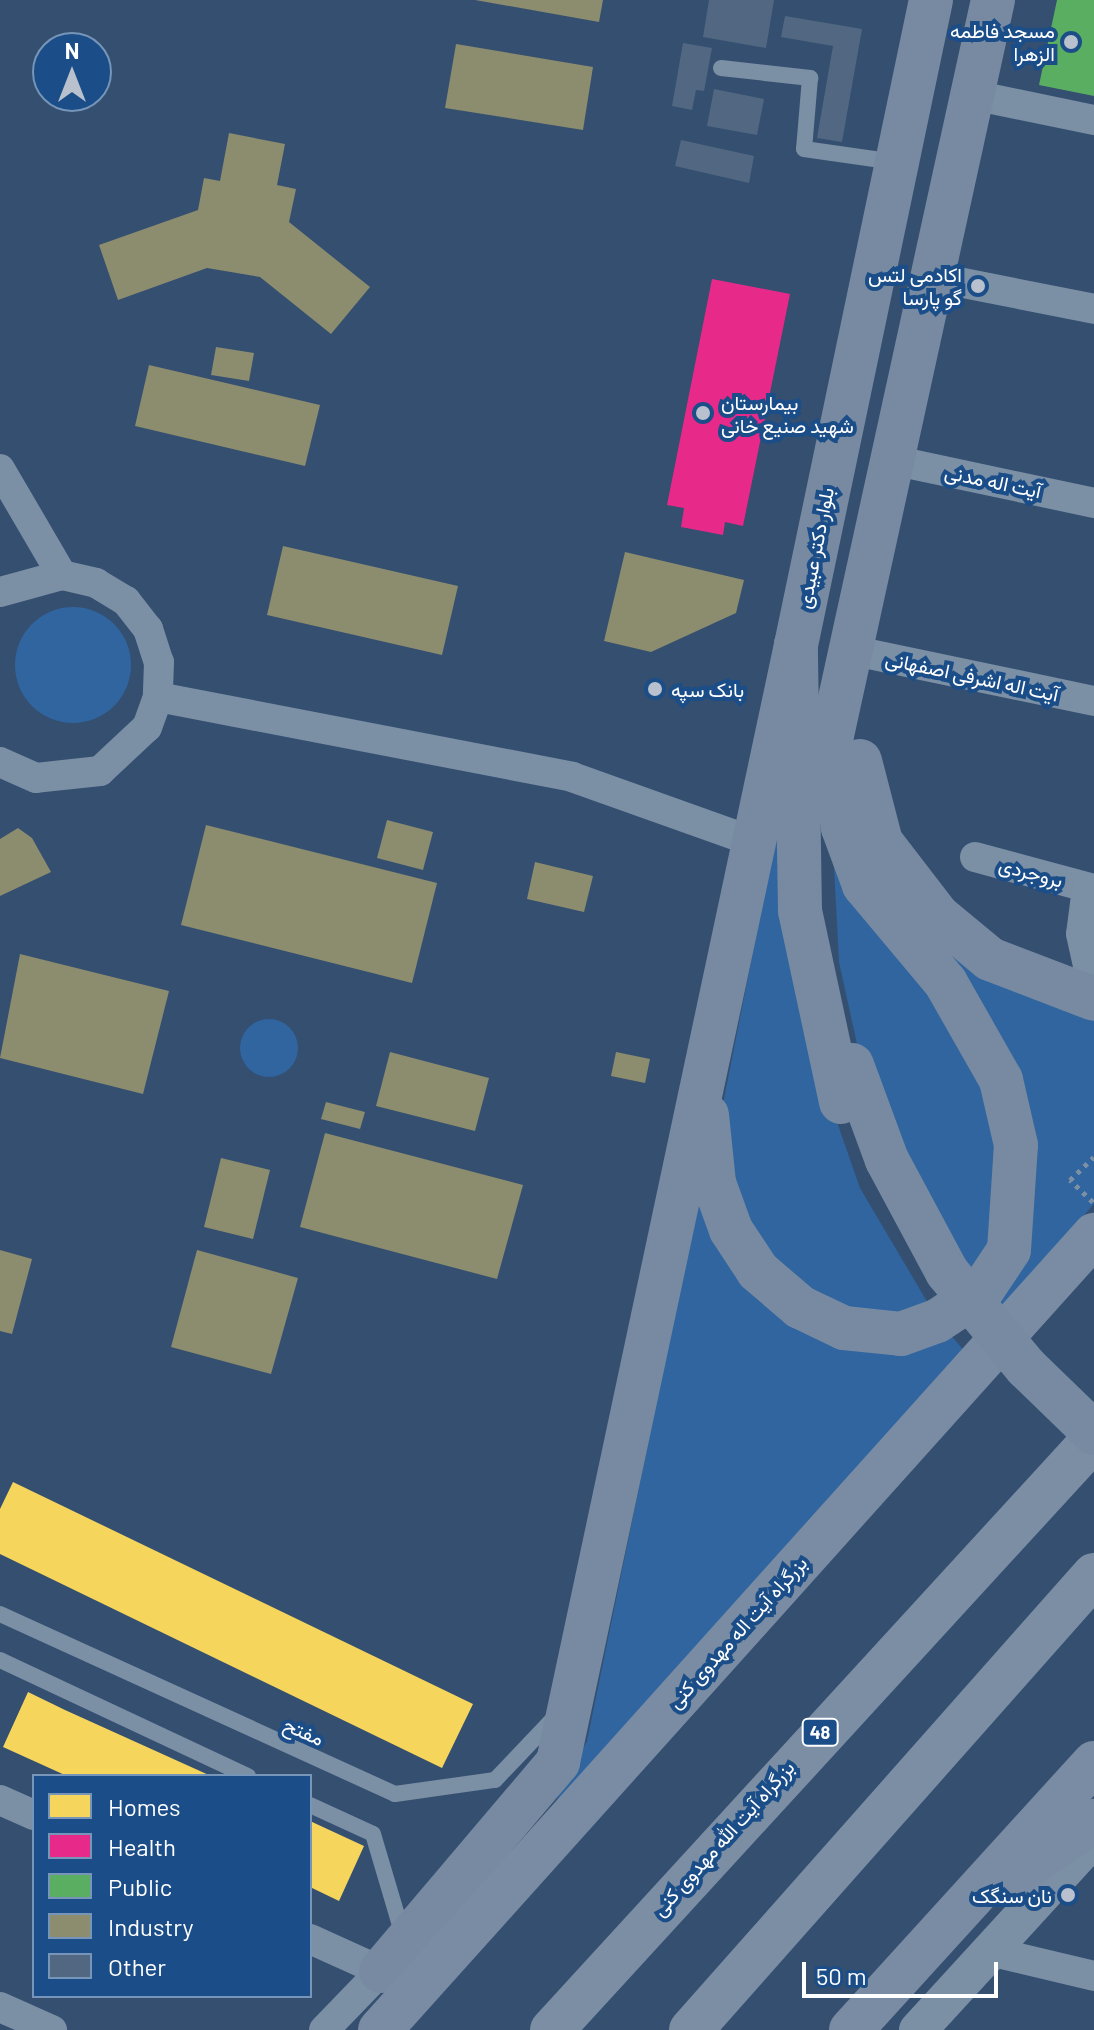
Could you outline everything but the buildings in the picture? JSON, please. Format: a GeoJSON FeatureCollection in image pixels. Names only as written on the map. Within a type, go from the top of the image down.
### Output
{"type":"FeatureCollection","features":[{"type":"Feature","properties":{"kind":"highway","name":"بزرگراه آیت الله مهدوی کنی"},"geometry":{"type":"LineString","coordinates":[[552,2030],[1094,1439]]}},
{"type":"Feature","properties":{"kind":"highway"},"geometry":{"type":"LineString","coordinates":[[691,2030],[1094,1575]]}},
{"type":"Feature","properties":{"kind":"main road","name":"بلوار دکتر عبیدی"},"geometry":{"type":"LineString","coordinates":[[847,1083],[800,911],[796,645],[931,0]]}},
{"type":"Feature","properties":{"kind":"main road"},"geometry":{"type":"LineString","coordinates":[[993,0],[848,662],[830,731],[821,910],[847,1083],[871,1175],[937,1289],[1021,1391],[1094,1459]]}},
{"type":"Feature","properties":{"kind":"main road"},"geometry":{"type":"LineString","coordinates":[[405,1964],[442,1904],[558,1762],[575,1696],[709,1037],[796,645]]}},
{"type":"Feature","properties":{"kind":"main road"},"geometry":{"type":"LineString","coordinates":[[848,662],[866,803],[902,877],[990,959],[1046,987],[1094,999]]}},
{"type":"Feature","properties":{"kind":"main road"},"geometry":{"type":"LineString","coordinates":[[709,1037],[714,1183],[758,1271],[800,1307],[844,1328],[901,1334],[981,1292],[1009,1250],[1016,1207],[1016,1145],[1001,1080],[946,983],[864,885],[843,828],[830,731]]}},
{"type":"Feature","properties":{"kind":"main road"},"geometry":{"type":"LineString","coordinates":[[847,1083],[947,1272],[1026,1367],[1094,1433]]}},
{"type":"Feature","properties":{"kind":"main road","name":"بزرگراه آیت اله مهدوی کنی"},"geometry":{"type":"LineString","coordinates":[[380,2030],[405,1964],[525,1868],[1094,1235]]}},
{"type":"Feature","properties":{"kind":"main road"},"geometry":{"type":"LineString","coordinates":[[851,2030],[1094,1763]]}},
{"type":"Feature","properties":{"kind":"main road"},"geometry":{"type":"LineString","coordinates":[[959,1911],[1094,1821]]}},
{"type":"Feature","properties":{"kind":"main road"},"geometry":{"type":"LineString","coordinates":[[442,1904],[525,1868]]}},
{"type":"Feature","properties":{"kind":"street"},"geometry":{"type":"LineString","coordinates":[[973,95],[1094,120]]}},
{"type":"Feature","properties":{"kind":"street"},"geometry":{"type":"LineString","coordinates":[[933,277],[1094,309]]}},
{"type":"Feature","properties":{"kind":"street","name":"آیت اله مدنی"},"geometry":{"type":"LineString","coordinates":[[892,460],[1094,503]]}},
{"type":"Feature","properties":{"kind":"street"},"geometry":{"type":"LineString","coordinates":[[0,469],[62,575]]}},
{"type":"Feature","properties":{"kind":"street"},"geometry":{"type":"LineString","coordinates":[[0,592],[62,575],[96,583],[126,601],[148,629],[159,662],[158,697],[134,744],[100,771],[36,778],[2,766]]}},
{"type":"Feature","properties":{"kind":"street","name":"آیت اله اشرفی اصفهانی"},"geometry":{"type":"LineString","coordinates":[[848,662],[1094,701]]}},
{"type":"Feature","properties":{"kind":"street"},"geometry":{"type":"LineString","coordinates":[[158,697],[572,777],[752,841]]}},
{"type":"Feature","properties":{"kind":"street","name":"بروجردی"},"geometry":{"type":"LineString","coordinates":[[975,857],[1090,888],[1081,934],[1046,987]]}},
{"type":"Feature","properties":{"kind":"street","name":"بروجردی"},"geometry":{"type":"LineString","coordinates":[[1081,934],[1094,993]]}},
{"type":"Feature","properties":{"kind":"street"},"geometry":{"type":"LineString","coordinates":[[0,1800],[32,1814]]}},
{"type":"Feature","properties":{"kind":"street"},"geometry":{"type":"LineString","coordinates":[[918,2030],[1094,1838]]}},
{"type":"Feature","properties":{"kind":"street"},"geometry":{"type":"LineString","coordinates":[[312,1940],[405,1964]]}},
{"type":"Feature","properties":{"kind":"street"},"geometry":{"type":"LineString","coordinates":[[989,1951],[1094,1976]]}},
{"type":"Feature","properties":{"kind":"street"},"geometry":{"type":"LineString","coordinates":[[324,2030],[405,1964]]}},
{"type":"Feature","properties":{"kind":"street"},"geometry":{"type":"LineString","coordinates":[[0,2007],[52,2030]]}},
{"type":"Feature","properties":{"kind":"lane"},"geometry":{"type":"LineString","coordinates":[[721,68],[810,78],[804,149],[897,163]]}},
{"type":"Feature","properties":{"kind":"lane","name":"مفتح"},"geometry":{"type":"LineString","coordinates":[[0,1614],[395,1794],[495,1780],[575,1696]]}},
{"type":"Feature","properties":{"kind":"lane"},"geometry":{"type":"LineString","coordinates":[[0,1660],[244,1774]]}},
{"type":"Feature","properties":{"kind":"lane"},"geometry":{"type":"LineString","coordinates":[[312,1806],[373,1834],[405,1964]]}},
{"type":"Feature","properties":{"kind":"path"},"geometry":{"type":"LineString","coordinates":[[1094,1157],[1070,1180],[1094,1202]]}},
{"type":"Feature","properties":{"kind":"shaded area"},"geometry":{"type":"Polygon","coordinates":[[[73,607],[95,611],[114,624],[127,643],[131,665],[127,687],[114,706],[95,719],[73,723],[51,719],[32,706],[19,687],[15,665],[19,643],[32,624],[51,611],[73,607]]]}},
{"type":"Feature","properties":{"kind":"shaded area"},"geometry":{"type":"Polygon","coordinates":[[[846,744],[875,856],[927,926],[1009,987],[1094,1013],[1094,1204],[997,1312],[988,1302],[1014,1273],[1033,1207],[1022,1101],[975,1002],[877,888],[861,858],[846,744]]]}},
{"type":"Feature","properties":{"kind":"shaded area"},"geometry":{"type":"Polygon","coordinates":[[[785,790],[807,1036],[860,1188],[932,1310],[879,1319],[799,1286],[739,1217],[720,1119],[785,790]]]}},
{"type":"Feature","properties":{"kind":"shaded area"},"geometry":{"type":"Polygon","coordinates":[[[831,810],[956,1017],[999,1133],[999,1228],[970,1278],[944,1243],[859,1053],[839,962],[831,810]]]}},
{"type":"Feature","properties":{"kind":"shaded area"},"geometry":{"type":"Polygon","coordinates":[[[269,1019],[290,1027],[298,1048],[290,1069],[269,1077],[248,1069],[240,1048],[248,1027],[269,1019]]]}},
{"type":"Feature","properties":{"kind":"shaded area"},"geometry":{"type":"Polygon","coordinates":[[[700,1190],[744,1280],[950,1334],[965,1352],[551,1811],[587,1741],[700,1190]]]}},
{"type":"Feature","properties":{"kind":"place","name":"مسجد فاطمه الزهرا"},"geometry":{"type":"Point","coordinates":[1071,42]}},
{"type":"Feature","properties":{"kind":"place","name":"اکادمی لتس گو پارسا"},"geometry":{"type":"Point","coordinates":[978,286]}},
{"type":"Feature","properties":{"kind":"place","name":"بیمارستان شهید صنیع خانی"},"geometry":{"type":"Point","coordinates":[703,413]}},
{"type":"Feature","properties":{"kind":"place","name":"بانک سپه"},"geometry":{"type":"Point","coordinates":[655,689]}},
{"type":"Feature","properties":{"kind":"place","name":"نان سنگک"},"geometry":{"type":"Point","coordinates":[1068,1895]}}]}
